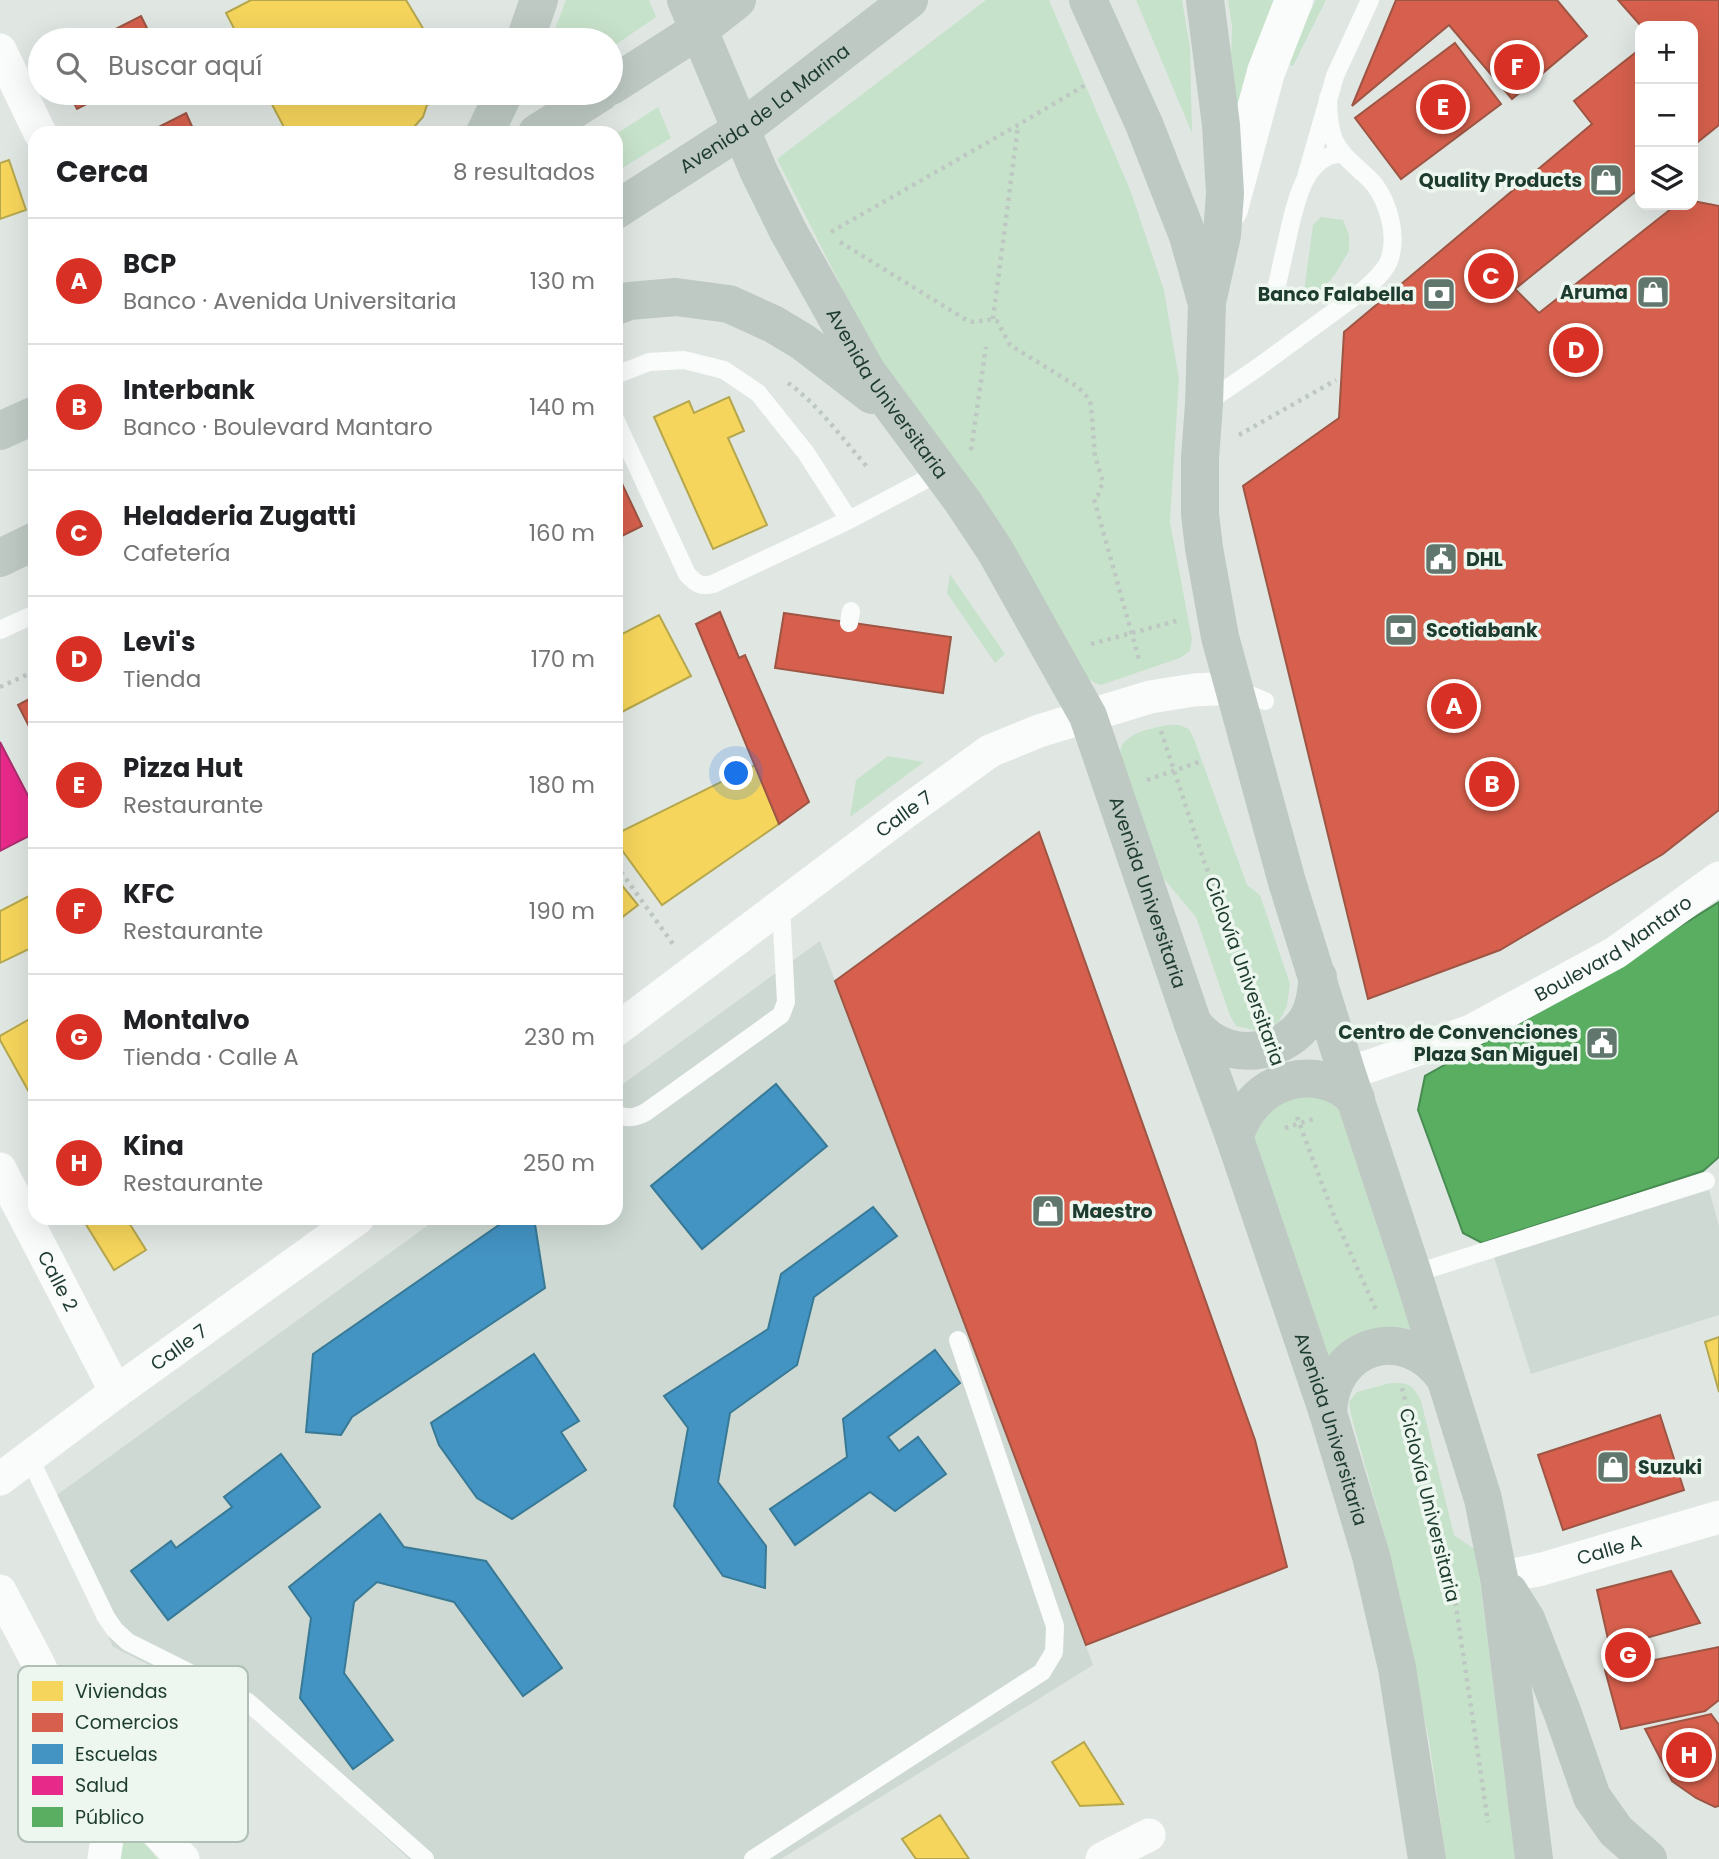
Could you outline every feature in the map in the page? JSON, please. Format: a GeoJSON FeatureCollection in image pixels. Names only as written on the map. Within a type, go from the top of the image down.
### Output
{"type":"FeatureCollection","features":[{"type":"Feature","properties":{"kind":"main road"},"geometry":{"type":"LineString","coordinates":[[529,28],[539,0]]}},
{"type":"Feature","properties":{"kind":"main road"},"geometry":{"type":"LineString","coordinates":[[623,76],[693,15],[737,0]]}},
{"type":"Feature","properties":{"kind":"main road","name":"Avenida de La Marina"},"geometry":{"type":"LineString","coordinates":[[623,205],[741,129],[909,0]]}},
{"type":"Feature","properties":{"kind":"main road"},"geometry":{"type":"LineString","coordinates":[[1088,0],[1144,124],[1188,236],[1207,304]]}},
{"type":"Feature","properties":{"kind":"main road"},"geometry":{"type":"LineString","coordinates":[[1205,0],[1214,63],[1225,193],[1222,235],[1207,304],[1200,478],[1204,548],[1220,637],[1250,695],[1287,882],[1483,1499],[1499,1578],[1534,1859]]}},
{"type":"Feature","properties":{"kind":"main road","name":"Avenida Universitaria"},"geometry":{"type":"LineString","coordinates":[[693,15],[759,172],[788,231],[867,372],[996,552],[1088,716],[1328,1413],[1371,1556],[1397,1668],[1427,1859]]}},
{"type":"Feature","properties":{"kind":"main road"},"geometry":{"type":"LineString","coordinates":[[488,126],[498,105]]}},
{"type":"Feature","properties":{"kind":"main road"},"geometry":{"type":"LineString","coordinates":[[548,126],[581,105]]}},
{"type":"Feature","properties":{"kind":"main road"},"geometry":{"type":"LineString","coordinates":[[623,303],[676,297],[729,304],[773,324],[803,342],[897,413]]}},
{"type":"Feature","properties":{"kind":"main road"},"geometry":{"type":"LineString","coordinates":[[0,431],[28,418]]}},
{"type":"Feature","properties":{"kind":"main road"},"geometry":{"type":"LineString","coordinates":[[0,558],[28,544]]}},
{"type":"Feature","properties":{"kind":"main road"},"geometry":{"type":"LineString","coordinates":[[1236,1140],[1246,1111],[1262,1093],[1293,1035],[1307,1019],[1316,999],[1318,977]]}},
{"type":"Feature","properties":{"kind":"main road"},"geometry":{"type":"LineString","coordinates":[[1193,1024],[1209,1040],[1230,1049],[1252,1052],[1304,1078],[1323,1080],[1353,1092]]}},
{"type":"Feature","properties":{"kind":"main road"},"geometry":{"type":"LineString","coordinates":[[1328,1413],[1332,1388],[1345,1365],[1366,1350],[1391,1346],[1417,1351],[1428,1358],[1445,1378]]}},
{"type":"Feature","properties":{"kind":"main road"},"geometry":{"type":"LineString","coordinates":[[1499,1578],[1526,1619],[1592,1797],[1616,1831],[1648,1859]]}},
{"type":"Feature","properties":{"kind":"street"},"geometry":{"type":"LineString","coordinates":[[1222,235],[1266,72],[1294,0]]}},
{"type":"Feature","properties":{"kind":"street"},"geometry":{"type":"LineString","coordinates":[[4,70],[36,126]]}},
{"type":"Feature","properties":{"kind":"street","name":"Calle 7"},"geometry":{"type":"LineString","coordinates":[[623,1025],[990,751],[1039,731],[1150,697],[1194,690],[1250,695]]}},
{"type":"Feature","properties":{"kind":"street","name":"Boulevard Mantaro"},"geometry":{"type":"LineString","coordinates":[[1353,1092],[1367,1067],[1472,1031],[1615,953],[1719,878]]}},
{"type":"Feature","properties":{"kind":"street","name":"Calle 2"},"geometry":{"type":"LineString","coordinates":[[0,1169],[28,1223]]}},
{"type":"Feature","properties":{"kind":"street","name":"Calle 2"},"geometry":{"type":"LineString","coordinates":[[29,1225],[116,1392]]}},
{"type":"Feature","properties":{"kind":"street","name":"Calle 7"},"geometry":{"type":"LineString","coordinates":[[0,1479],[348,1225]]}},
{"type":"Feature","properties":{"kind":"street","name":"Calle A"},"geometry":{"type":"LineString","coordinates":[[1499,1578],[1542,1569],[1719,1517]]}},
{"type":"Feature","properties":{"kind":"street"},"geometry":{"type":"LineString","coordinates":[[0,1591],[39,1666]]}},
{"type":"Feature","properties":{"kind":"street"},"geometry":{"type":"LineString","coordinates":[[1102,1859],[1149,1835]]}},
{"type":"Feature","properties":{"kind":"street"},"geometry":{"type":"LineString","coordinates":[[166,1842],[183,1859]]}},
{"type":"Feature","properties":{"kind":"lane"},"geometry":{"type":"LineString","coordinates":[[1275,295],[1294,208],[1306,177],[1335,76],[1370,0]]}},
{"type":"Feature","properties":{"kind":"lane"},"geometry":{"type":"LineString","coordinates":[[1204,404],[1365,289],[1379,276],[1389,261],[1392,239],[1389,214],[1373,183],[1343,154],[1334,140],[1328,116],[1328,98]]}},
{"type":"Feature","properties":{"kind":"lane"},"geometry":{"type":"LineString","coordinates":[[1306,177],[1324,158],[1343,154]]}},
{"type":"Feature","properties":{"kind":"lane"},"geometry":{"type":"LineString","coordinates":[[623,372],[649,362],[684,360],[723,370],[758,393],[806,453],[849,520]]}},
{"type":"Feature","properties":{"kind":"lane"},"geometry":{"type":"LineString","coordinates":[[623,436],[687,574],[703,587],[849,520],[951,487]]}},
{"type":"Feature","properties":{"kind":"lane"},"geometry":{"type":"LineString","coordinates":[[0,630],[28,617]]}},
{"type":"Feature","properties":{"kind":"lane"},"geometry":{"type":"LineString","coordinates":[[623,1117],[627,1118],[646,1112],[781,1015],[786,1002],[781,907]]}},
{"type":"Feature","properties":{"kind":"lane"},"geometry":{"type":"LineString","coordinates":[[1413,1274],[1706,1181]]}},
{"type":"Feature","properties":{"kind":"lane"},"geometry":{"type":"LineString","coordinates":[[753,1859],[1042,1672],[1054,1653],[1055,1626],[958,1340]]}},
{"type":"Feature","properties":{"kind":"lane"},"geometry":{"type":"LineString","coordinates":[[29,1457],[106,1616],[128,1642],[176,1666]]}},
{"type":"Feature","properties":{"kind":"lane"},"geometry":{"type":"LineString","coordinates":[[248,1702],[425,1859]]}},
{"type":"Feature","properties":{"kind":"path"},"geometry":{"type":"LineString","coordinates":[[830,233],[1118,65]]}},
{"type":"Feature","properties":{"kind":"path"},"geometry":{"type":"LineString","coordinates":[[834,240],[968,321],[974,323],[993,319],[1018,125]]}},
{"type":"Feature","properties":{"kind":"path","name":"Ciclovía Universitaria"},"geometry":{"type":"LineString","coordinates":[[993,319],[1000,325],[1010,345],[1078,387],[1089,398],[1095,456],[1102,482],[1094,499],[1150,697],[1204,861],[1300,1123],[1335,1216],[1391,1346],[1452,1579],[1489,1832]]}},
{"type":"Feature","properties":{"kind":"path"},"geometry":{"type":"LineString","coordinates":[[951,487],[986,347]]}},
{"type":"Feature","properties":{"kind":"path"},"geometry":{"type":"LineString","coordinates":[[1233,439],[1336,380]]}},
{"type":"Feature","properties":{"kind":"path"},"geometry":{"type":"LineString","coordinates":[[1082,646],[1188,618]]}},
{"type":"Feature","properties":{"kind":"path"},"geometry":{"type":"LineString","coordinates":[[0,687],[28,674]]}},
{"type":"Feature","properties":{"kind":"path"},"geometry":{"type":"LineString","coordinates":[[1141,782],[1202,761]]}},
{"type":"Feature","properties":{"kind":"path"},"geometry":{"type":"LineString","coordinates":[[623,875],[693,972]]}},
{"type":"Feature","properties":{"kind":"path"},"geometry":{"type":"LineString","coordinates":[[1236,1140],[1300,1123],[1353,1092]]}},
{"type":"Feature","properties":{"kind":"shaded area"},"geometry":{"type":"Polygon","coordinates":[[[820,941],[1093,1665],[781,1859],[409,1859],[257,1718],[248,1714],[248,1666],[152,1666],[113,1647],[50,1500],[428,1225],[623,1225],[623,1084],[820,941]]]}},
{"type":"Feature","properties":{"kind":"shaded area"},"geometry":{"type":"Polygon","coordinates":[[[1709,1190],[1719,1226],[1719,1315],[1531,1374],[1494,1257],[1709,1190]]]}},
{"type":"Feature","properties":{"kind":"green space"},"geometry":{"type":"Polygon","coordinates":[[[566,0],[649,0],[656,17],[623,40],[623,28],[556,28],[566,0]]]}},
{"type":"Feature","properties":{"kind":"green space"},"geometry":{"type":"Polygon","coordinates":[[[986,0],[1049,0],[1131,192],[1164,290],[1179,379],[1170,522],[1192,639],[1190,651],[1180,658],[1101,685],[1086,677],[882,368],[777,159],[986,0]]]}},
{"type":"Feature","properties":{"kind":"green space"},"geometry":{"type":"Polygon","coordinates":[[[1136,0],[1182,0],[1190,48],[1192,133],[1136,0]]]}},
{"type":"Feature","properties":{"kind":"green space"},"geometry":{"type":"Polygon","coordinates":[[[1228,0],[1283,0],[1234,121],[1232,26],[1228,0]]]}},
{"type":"Feature","properties":{"kind":"green space"},"geometry":{"type":"Polygon","coordinates":[[[1316,0],[1326,0],[1293,66],[1285,62],[1316,0]]]}},
{"type":"Feature","properties":{"kind":"green space"},"geometry":{"type":"Polygon","coordinates":[[[658,107],[671,138],[623,168],[623,130],[658,107]]]}},
{"type":"Feature","properties":{"kind":"green space"},"geometry":{"type":"Polygon","coordinates":[[[1321,217],[1343,220],[1349,235],[1349,251],[1318,295],[1303,298],[1313,225],[1321,217]]]}},
{"type":"Feature","properties":{"kind":"green space"},"geometry":{"type":"Polygon","coordinates":[[[950,574],[1005,654],[995,663],[947,593],[950,574]]]}},
{"type":"Feature","properties":{"kind":"green space"},"geometry":{"type":"Polygon","coordinates":[[[1168,725],[1189,729],[1194,739],[1247,885],[1260,895],[1290,984],[1287,1006],[1279,1022],[1258,1031],[1236,1026],[1230,1016],[1196,917],[1160,874],[1121,759],[1121,747],[1129,738],[1168,725]]]}},
{"type":"Feature","properties":{"kind":"green space"},"geometry":{"type":"Polygon","coordinates":[[[888,756],[924,762],[850,817],[856,780],[888,756]]]}},
{"type":"Feature","properties":{"kind":"green space"},"geometry":{"type":"Polygon","coordinates":[[[1316,1094],[1338,1102],[1415,1335],[1323,1368],[1250,1124],[1278,1103],[1316,1094]]]}},
{"type":"Feature","properties":{"kind":"green space"},"geometry":{"type":"Polygon","coordinates":[[[1390,1383],[1409,1385],[1421,1401],[1454,1535],[1476,1550],[1515,1859],[1446,1859],[1429,1740],[1389,1551],[1349,1402],[1357,1392],[1390,1383]]]}},
{"type":"Feature","properties":{"kind":"green space"},"geometry":{"type":"Polygon","coordinates":[[[122,1842],[144,1842],[158,1859],[120,1859],[122,1842]]]}},
{"type":"Feature","properties":{"kind":"building: Viviendas"},"geometry":{"type":"Polygon","coordinates":[[[251,0],[406,0],[423,28],[234,28],[226,13],[251,0]]]}},
{"type":"Feature","properties":{"kind":"building: Viviendas"},"geometry":{"type":"Polygon","coordinates":[[[272,105],[427,105],[423,117],[415,126],[283,126],[272,105]]]}},
{"type":"Feature","properties":{"kind":"building: Viviendas"},"geometry":{"type":"Polygon","coordinates":[[[9,160],[26,210],[0,219],[0,163],[9,160]]]}},
{"type":"Feature","properties":{"kind":"building: Viviendas"},"geometry":{"type":"Polygon","coordinates":[[[729,397],[744,431],[728,438],[767,525],[713,549],[654,417],[689,401],[694,413],[729,397]]]}},
{"type":"Feature","properties":{"kind":"building: Viviendas"},"geometry":{"type":"Polygon","coordinates":[[[659,615],[691,676],[623,711],[623,633],[659,615]]]}},
{"type":"Feature","properties":{"kind":"building: Viviendas"},"geometry":{"type":"Polygon","coordinates":[[[755,765],[779,824],[662,905],[623,852],[623,831],[755,765]]]}},
{"type":"Feature","properties":{"kind":"building: Viviendas"},"geometry":{"type":"Polygon","coordinates":[[[623,887],[638,905],[623,917],[623,887]]]}},
{"type":"Feature","properties":{"kind":"building: Viviendas"},"geometry":{"type":"Polygon","coordinates":[[[28,897],[28,949],[0,963],[0,911],[28,897]]]}},
{"type":"Feature","properties":{"kind":"building: Viviendas"},"geometry":{"type":"Polygon","coordinates":[[[28,1020],[28,1090],[0,1040],[0,1036],[28,1020]]]}},
{"type":"Feature","properties":{"kind":"building: Viviendas"},"geometry":{"type":"Polygon","coordinates":[[[86,1225],[130,1225],[146,1250],[114,1270],[86,1225]]]}},
{"type":"Feature","properties":{"kind":"building: Viviendas"},"geometry":{"type":"Polygon","coordinates":[[[1719,1337],[1719,1392],[1705,1342],[1719,1337]]]}},
{"type":"Feature","properties":{"kind":"building: Viviendas"},"geometry":{"type":"Polygon","coordinates":[[[1084,1742],[1123,1804],[1080,1806],[1052,1762],[1084,1742]]]}},
{"type":"Feature","properties":{"kind":"building: Viviendas"},"geometry":{"type":"Polygon","coordinates":[[[940,1815],[969,1859],[916,1859],[902,1839],[940,1815]]]}},
{"type":"Feature","properties":{"kind":"building: Comercios"},"geometry":{"type":"Polygon","coordinates":[[[1396,0],[1557,0],[1587,36],[1512,99],[1449,25],[1352,106],[1396,0]]]}},
{"type":"Feature","properties":{"kind":"building: Comercios"},"geometry":{"type":"Polygon","coordinates":[[[1618,0],[1719,0],[1719,125],[1698,142],[1698,21],[1637,21],[1618,0]]]}},
{"type":"Feature","properties":{"kind":"building: Comercios"},"geometry":{"type":"Polygon","coordinates":[[[141,16],[147,28],[118,28],[141,16]]]}},
{"type":"Feature","properties":{"kind":"building: Comercios"},"geometry":{"type":"Polygon","coordinates":[[[1455,43],[1501,104],[1401,179],[1355,118],[1455,43]]]}},
{"type":"Feature","properties":{"kind":"building: Comercios"},"geometry":{"type":"Polygon","coordinates":[[[1635,53],[1635,192],[1515,289],[1539,313],[1670,210],[1698,210],[1698,202],[1719,206],[1719,810],[1663,854],[1500,950],[1368,999],[1243,486],[1339,418],[1344,332],[1592,124],[1574,101],[1635,53]]]}},
{"type":"Feature","properties":{"kind":"building: Comercios"},"geometry":{"type":"Polygon","coordinates":[[[186,113],[192,126],[161,126],[186,113]]]}},
{"type":"Feature","properties":{"kind":"building: Comercios"},"geometry":{"type":"Polygon","coordinates":[[[623,486],[642,526],[623,536],[623,486]]]}},
{"type":"Feature","properties":{"kind":"building: Comercios"},"geometry":{"type":"Polygon","coordinates":[[[720,612],[739,658],[745,655],[809,802],[779,824],[696,624],[720,612]]]}},
{"type":"Feature","properties":{"kind":"building: Comercios"},"geometry":{"type":"Polygon","coordinates":[[[784,613],[951,637],[943,693],[775,668],[784,613]]]}},
{"type":"Feature","properties":{"kind":"building: Comercios"},"geometry":{"type":"Polygon","coordinates":[[[28,700],[28,724],[18,705],[28,700]]]}},
{"type":"Feature","properties":{"kind":"building: Comercios","name":"Maestro"},"geometry":{"type":"Polygon","coordinates":[[[1039,832],[1255,1440],[1287,1567],[1086,1645],[835,981],[1039,832]]]}},
{"type":"Feature","properties":{"kind":"building: Comercios"},"geometry":{"type":"Polygon","coordinates":[[[1660,1415],[1684,1490],[1563,1530],[1538,1455],[1660,1415]]]}},
{"type":"Feature","properties":{"kind":"building: Comercios"},"geometry":{"type":"Polygon","coordinates":[[[1671,1571],[1700,1623],[1610,1648],[1597,1590],[1671,1571]]]}},
{"type":"Feature","properties":{"kind":"building: Comercios"},"geometry":{"type":"Polygon","coordinates":[[[1719,1647],[1719,1700],[1705,1711],[1621,1729],[1605,1670],[1719,1647]]]}},
{"type":"Feature","properties":{"kind":"building: Comercios"},"geometry":{"type":"Polygon","coordinates":[[[1711,1714],[1719,1725],[1719,1806],[1715,1807],[1696,1798],[1672,1781],[1645,1729],[1711,1714]]]}},
{"type":"Feature","properties":{"kind":"building: Escuelas"},"geometry":{"type":"Polygon","coordinates":[[[776,1084],[827,1146],[702,1249],[651,1186],[776,1084]]]}},
{"type":"Feature","properties":{"kind":"building: Escuelas"},"geometry":{"type":"Polygon","coordinates":[[[873,1207],[897,1236],[814,1297],[797,1365],[730,1413],[718,1482],[766,1546],[765,1588],[723,1576],[674,1506],[688,1428],[664,1396],[768,1329],[781,1274],[873,1207]]]}},
{"type":"Feature","properties":{"kind":"building: Escuelas"},"geometry":{"type":"Polygon","coordinates":[[[499,1225],[535,1225],[545,1288],[352,1417],[341,1435],[306,1432],[313,1354],[499,1225]]]}},
{"type":"Feature","properties":{"kind":"building: Escuelas"},"geometry":{"type":"Polygon","coordinates":[[[935,1350],[960,1383],[888,1437],[899,1451],[918,1437],[946,1474],[895,1511],[870,1492],[795,1545],[770,1509],[847,1457],[843,1419],[935,1350]]]}},
{"type":"Feature","properties":{"kind":"building: Escuelas"},"geometry":{"type":"Polygon","coordinates":[[[534,1354],[579,1421],[561,1432],[586,1470],[512,1519],[477,1498],[439,1445],[431,1423],[534,1354]]]}},
{"type":"Feature","properties":{"kind":"building: Escuelas"},"geometry":{"type":"Polygon","coordinates":[[[281,1454],[320,1507],[168,1620],[131,1571],[171,1541],[176,1548],[232,1507],[224,1497],[281,1454]]]}},
{"type":"Feature","properties":{"kind":"building: Escuelas"},"geometry":{"type":"Polygon","coordinates":[[[380,1514],[404,1547],[486,1561],[562,1668],[523,1696],[454,1602],[377,1582],[354,1602],[344,1673],[393,1740],[353,1769],[300,1698],[311,1618],[289,1587],[380,1514]]]}},
{"type":"Feature","properties":{"kind":"building: Salud"},"geometry":{"type":"Polygon","coordinates":[[[0,742],[28,796],[28,837],[0,851],[0,742]]]}},
{"type":"Feature","properties":{"kind":"building: Público","name":"Centro de Convenciones Plaza San Miguel"},"geometry":{"type":"Polygon","coordinates":[[[1719,902],[1719,1157],[1703,1171],[1482,1243],[1463,1233],[1418,1110],[1425,1076],[1573,993],[1719,902]]]}},
{"type":"Feature","properties":{"kind":"place","name":"KFC"},"geometry":{"type":"Point","coordinates":[1517,67]}},
{"type":"Feature","properties":{"kind":"place","name":"Pizza Hut"},"geometry":{"type":"Point","coordinates":[1443,107]}},
{"type":"Feature","properties":{"kind":"place","name":"Quality Products"},"geometry":{"type":"Point","coordinates":[1606,180]}},
{"type":"Feature","properties":{"kind":"place","name":"Heladeria Zugatti"},"geometry":{"type":"Point","coordinates":[1491,276]}},
{"type":"Feature","properties":{"kind":"place","name":"Aruma"},"geometry":{"type":"Point","coordinates":[1653,292]}},
{"type":"Feature","properties":{"kind":"place","name":"Banco Falabella"},"geometry":{"type":"Point","coordinates":[1439,294]}},
{"type":"Feature","properties":{"kind":"place","name":"Levi's"},"geometry":{"type":"Point","coordinates":[1576,350]}},
{"type":"Feature","properties":{"kind":"place","name":"DHL"},"geometry":{"type":"Point","coordinates":[1441,559]}},
{"type":"Feature","properties":{"kind":"place","name":"Scotiabank"},"geometry":{"type":"Point","coordinates":[1401,630]}},
{"type":"Feature","properties":{"kind":"place","name":"BCP"},"geometry":{"type":"Point","coordinates":[1454,706]}},
{"type":"Feature","properties":{"kind":"place","name":"Interbank"},"geometry":{"type":"Point","coordinates":[1492,784]}},
{"type":"Feature","properties":{"kind":"place","name":"Centro de Convenciones Plaza San Miguel"},"geometry":{"type":"Point","coordinates":[1602,1043]}},
{"type":"Feature","properties":{"kind":"place","name":"Maestro"},"geometry":{"type":"Point","coordinates":[1048,1211]}},
{"type":"Feature","properties":{"kind":"place","name":"Suzuki"},"geometry":{"type":"Point","coordinates":[1613,1467]}},
{"type":"Feature","properties":{"kind":"place","name":"Montalvo"},"geometry":{"type":"Point","coordinates":[1628,1655]}},
{"type":"Feature","properties":{"kind":"place","name":"Kina"},"geometry":{"type":"Point","coordinates":[1689,1755]}}]}
